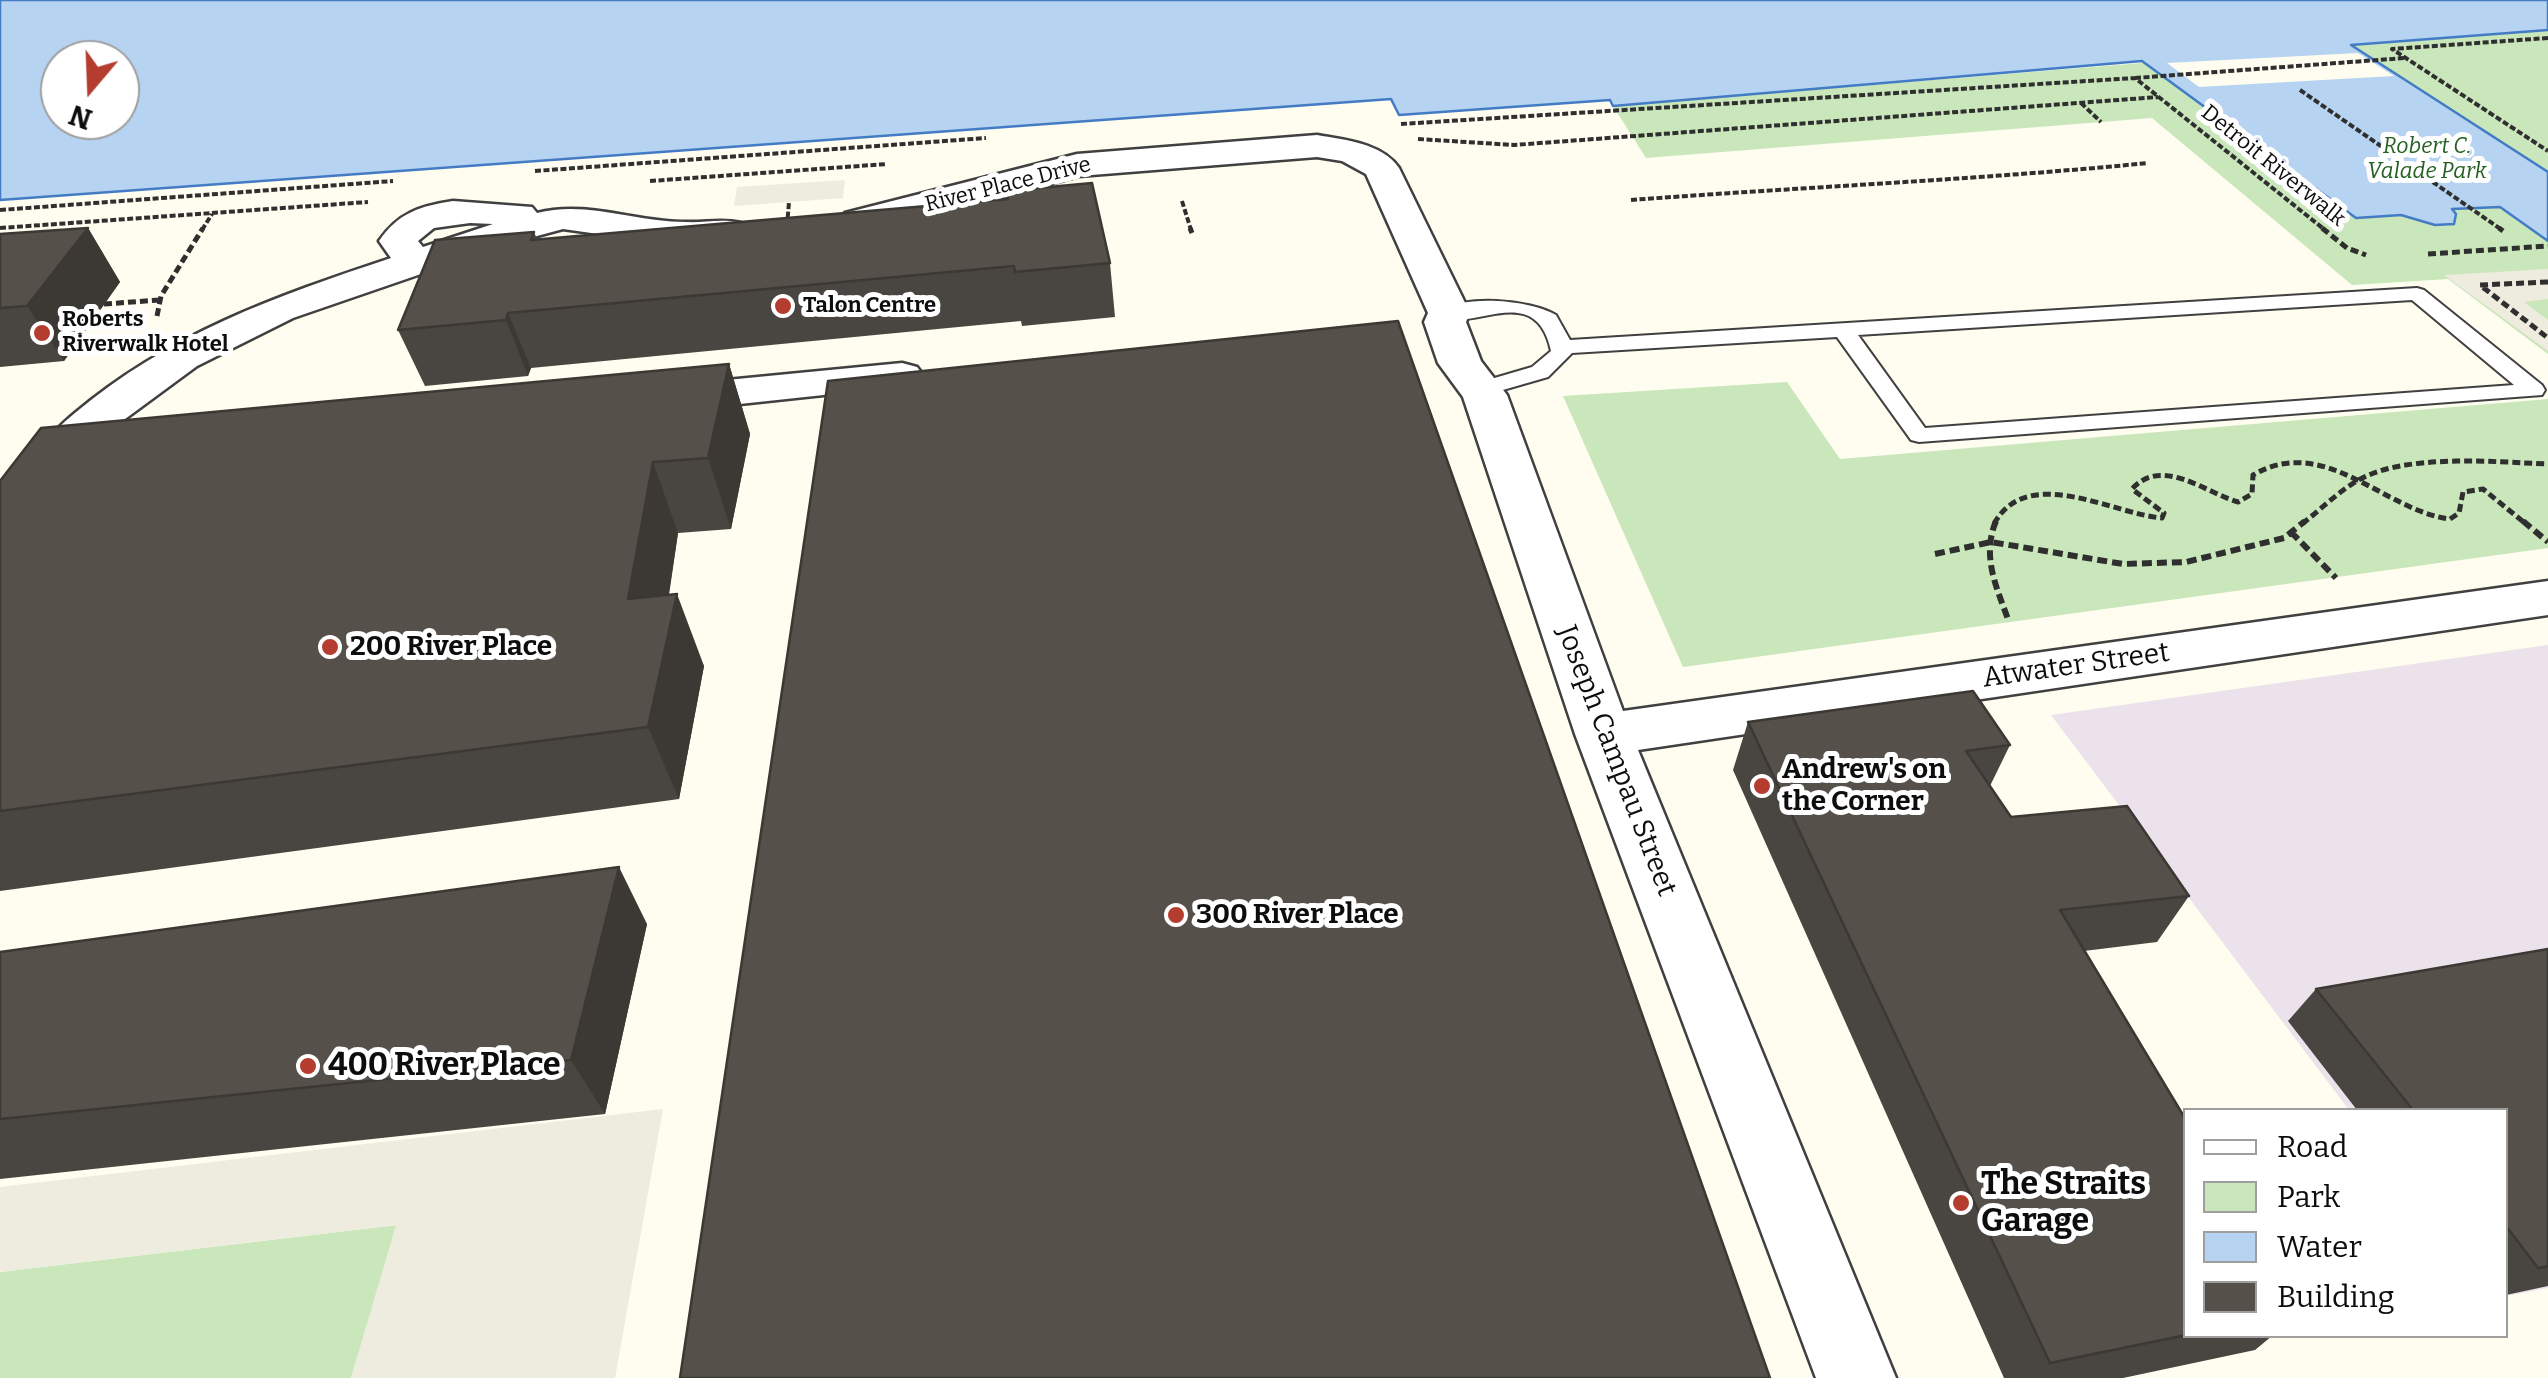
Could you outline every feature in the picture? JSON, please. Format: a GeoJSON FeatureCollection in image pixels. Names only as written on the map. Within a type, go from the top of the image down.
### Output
{"type":"FeatureCollection","features":[{"type":"Feature","properties":{"kind":"street","name":"River Place Drive"},"geometry":{"type":"LineString","coordinates":[[819,224],[894,215],[1098,162],[1300,146],[1334,148],[1366,158]]}},
{"type":"Feature","properties":{"kind":"street","name":"Joseph Campau Street"},"geometry":{"type":"LineString","coordinates":[[1366,158],[1381,168],[1389,181],[1435,320],[1460,363],[1482,389],[1603,734],[1856,1378]]}},
{"type":"Feature","properties":{"kind":"street"},"geometry":{"type":"LineString","coordinates":[[0,519],[90,423],[141,384],[224,333],[278,310],[497,235],[562,218],[684,234],[781,223]]}},
{"type":"Feature","properties":{"kind":"street"},"geometry":{"type":"LineString","coordinates":[[628,403],[944,372]]}},
{"type":"Feature","properties":{"kind":"street"},"geometry":{"type":"LineString","coordinates":[[55,460],[114,454]]}},
{"type":"Feature","properties":{"kind":"street","name":"Atwater Street"},"geometry":{"type":"LineString","coordinates":[[1603,734],[2548,598]]}},
{"type":"Feature","properties":{"kind":"lane"},"geometry":{"type":"LineString","coordinates":[[1562,347],[2417,294],[2534,390],[1919,436],[1844,330]]}},
{"type":"Feature","properties":{"kind":"lane"},"geometry":{"type":"LineString","coordinates":[[1435,320],[1529,307],[1545,314],[1559,334],[1560,357],[1550,367],[1482,389]]}},
{"type":"Feature","properties":{"kind":"path","name":"Detroit Riverwalk"},"geometry":{"type":"LineString","coordinates":[[2406,58],[2392,49],[2548,38]]}},
{"type":"Feature","properties":{"kind":"path","name":"Detroit Riverwalk"},"geometry":{"type":"LineString","coordinates":[[2135,78],[2406,58]]}},
{"type":"Feature","properties":{"kind":"path"},"geometry":{"type":"LineString","coordinates":[[2406,58],[2548,151]]}},
{"type":"Feature","properties":{"kind":"path"},"geometry":{"type":"LineString","coordinates":[[2300,90],[2503,231]]}},
{"type":"Feature","properties":{"kind":"path","name":"Detroit Riverwalk"},"geometry":{"type":"LineString","coordinates":[[2159,97],[2346,248],[2378,257]]}},
{"type":"Feature","properties":{"kind":"path"},"geometry":{"type":"LineString","coordinates":[[2080,102],[2101,122]]}},
{"type":"Feature","properties":{"kind":"path"},"geometry":{"type":"LineString","coordinates":[[1631,200],[1894,180],[2006,177],[2148,163]]}},
{"type":"Feature","properties":{"kind":"path"},"geometry":{"type":"LineString","coordinates":[[0,216],[7,209]]}},
{"type":"Feature","properties":{"kind":"path"},"geometry":{"type":"LineString","coordinates":[[154,322],[160,300],[213,213]]}},
{"type":"Feature","properties":{"kind":"path"},"geometry":{"type":"LineString","coordinates":[[1188,222],[1192,233]]}},
{"type":"Feature","properties":{"kind":"path"},"geometry":{"type":"LineString","coordinates":[[0,235],[8,228]]}},
{"type":"Feature","properties":{"kind":"path"},"geometry":{"type":"LineString","coordinates":[[2416,254],[2548,246]]}},
{"type":"Feature","properties":{"kind":"path"},"geometry":{"type":"LineString","coordinates":[[2548,282],[2480,285],[2548,338]]}},
{"type":"Feature","properties":{"kind":"path"},"geometry":{"type":"LineString","coordinates":[[104,304],[160,300]]}},
{"type":"Feature","properties":{"kind":"path"},"geometry":{"type":"LineString","coordinates":[[2012,632],[1990,564],[1991,542],[1998,515],[2016,496],[2036,492],[2072,496],[2162,518],[2159,507],[2132,488],[2144,476],[2165,474],[2180,478],[2238,502],[2252,494],[2254,474],[2273,463],[2315,467],[2359,479],[2415,512],[2434,518],[2450,519],[2459,513],[2463,492],[2482,488],[2548,542]]}},
{"type":"Feature","properties":{"kind":"path"},"geometry":{"type":"LineString","coordinates":[[1935,554],[1991,542],[2123,564],[2154,565],[2231,554],[2292,532],[2359,479],[2413,465],[2548,464]]}},
{"type":"Feature","properties":{"kind":"path"},"geometry":{"type":"LineString","coordinates":[[2536,531],[2548,529]]}},
{"type":"Feature","properties":{"kind":"path"},"geometry":{"type":"LineString","coordinates":[[2292,532],[2347,590]]}},
{"type":"Feature","properties":{"kind":"shaded area"},"geometry":{"type":"Polygon","coordinates":[[[845,180],[843,198],[734,206],[737,187],[845,180]]]}},
{"type":"Feature","properties":{"kind":"shaded area"},"geometry":{"type":"Polygon","coordinates":[[[2548,269],[2548,299],[2524,302],[2548,320],[2548,351],[2444,275],[2548,269]]]}},
{"type":"Feature","properties":{"kind":"shaded area"},"geometry":{"type":"Polygon","coordinates":[[[2548,645],[2548,1288],[2508,1296],[2508,1108],[2347,1108],[2051,715],[2548,645]]]}},
{"type":"Feature","properties":{"kind":"shaded area"},"geometry":{"type":"Polygon","coordinates":[[[663,1109],[615,1378],[351,1378],[396,1225],[0,1272],[0,1187],[663,1109]]]}},
{"type":"Feature","properties":{"kind":"green space","name":"Robert C. Valade Park"},"geometry":{"type":"Polygon","coordinates":[[[2548,30],[2548,354],[2448,279],[2352,285],[2152,118],[1646,158],[1613,106],[2548,30]]]}},
{"type":"Feature","properties":{"kind":"green space"},"geometry":{"type":"Polygon","coordinates":[[[1787,382],[1840,459],[2548,399],[2548,548],[1683,667],[1563,396],[1787,382]]]}},
{"type":"Feature","properties":{"kind":"green space"},"geometry":{"type":"Polygon","coordinates":[[[397,1225],[351,1378],[0,1378],[0,1272],[397,1225]]]}},
{"type":"Feature","properties":{"kind":"water"},"geometry":{"type":"Polygon","coordinates":[[[0,0],[2548,0],[2548,30],[2351,45],[2548,172],[2548,241],[2500,207],[2452,209],[2456,214],[2454,224],[2435,225],[2401,215],[2356,218],[2142,61],[1613,106],[1610,100],[1399,115],[1391,99],[0,200],[0,0]]]}},
{"type":"Feature","properties":{"kind":"pier"},"geometry":{"type":"Polygon","coordinates":[[[2358,53],[2394,76],[2199,87],[2167,63],[2358,53]]]}},
{"type":"Feature","properties":{"kind":"building"},"geometry":{"type":"Polygon","coordinates":[[[1092,183],[1110,263],[1015,272],[1014,266],[508,313],[506,320],[398,330],[435,240],[534,232],[531,240],[1008,199],[1006,191],[1092,183]]]}},
{"type":"Feature","properties":{"kind":"building"},"geometry":{"type":"Polygon","coordinates":[[[88,228],[27,306],[0,308],[0,234],[88,228]]]}},
{"type":"Feature","properties":{"kind":"building","name":"300 River Place"},"geometry":{"type":"Polygon","coordinates":[[[1398,321],[1770,1378],[680,1378],[828,381],[1398,321]]]}},
{"type":"Feature","properties":{"kind":"building","name":"200 River Place"},"geometry":{"type":"Polygon","coordinates":[[[729,364],[708,458],[653,462],[628,599],[677,594],[648,727],[0,811],[0,481],[41,428],[729,364]]]}},
{"type":"Feature","properties":{"kind":"building"},"geometry":{"type":"Polygon","coordinates":[[[1973,691],[2010,745],[1966,751],[2011,817],[2127,806],[2189,896],[2060,910],[2183,1115],[2183,1336],[2050,1363],[1748,722],[1973,691]]]}},
{"type":"Feature","properties":{"kind":"building","name":"400 River Place"},"geometry":{"type":"Polygon","coordinates":[[[619,867],[571,1060],[0,1119],[0,952],[619,867]]]}},
{"type":"Feature","properties":{"kind":"building"},"geometry":{"type":"Polygon","coordinates":[[[2548,949],[2548,1266],[2538,1268],[2508,1229],[2508,1108],[2411,1108],[2316,989],[2548,949]]]}},
{"type":"Feature","properties":{"kind":"place","name":"Talon Centre"},"geometry":{"type":"Point","coordinates":[783,306]}},
{"type":"Feature","properties":{"kind":"place","name":"Roberts Riverwalk Hotel"},"geometry":{"type":"Point","coordinates":[42,333]}},
{"type":"Feature","properties":{"kind":"place","name":"200 River Place"},"geometry":{"type":"Point","coordinates":[330,647]}},
{"type":"Feature","properties":{"kind":"place","name":"Andrew's on the Corner"},"geometry":{"type":"Point","coordinates":[1762,786]}},
{"type":"Feature","properties":{"kind":"place","name":"300 River Place"},"geometry":{"type":"Point","coordinates":[1176,915]}},
{"type":"Feature","properties":{"kind":"place","name":"400 River Place"},"geometry":{"type":"Point","coordinates":[308,1066]}},
{"type":"Feature","properties":{"kind":"place","name":"The Straits Garage"},"geometry":{"type":"Point","coordinates":[1961,1203]}}]}
